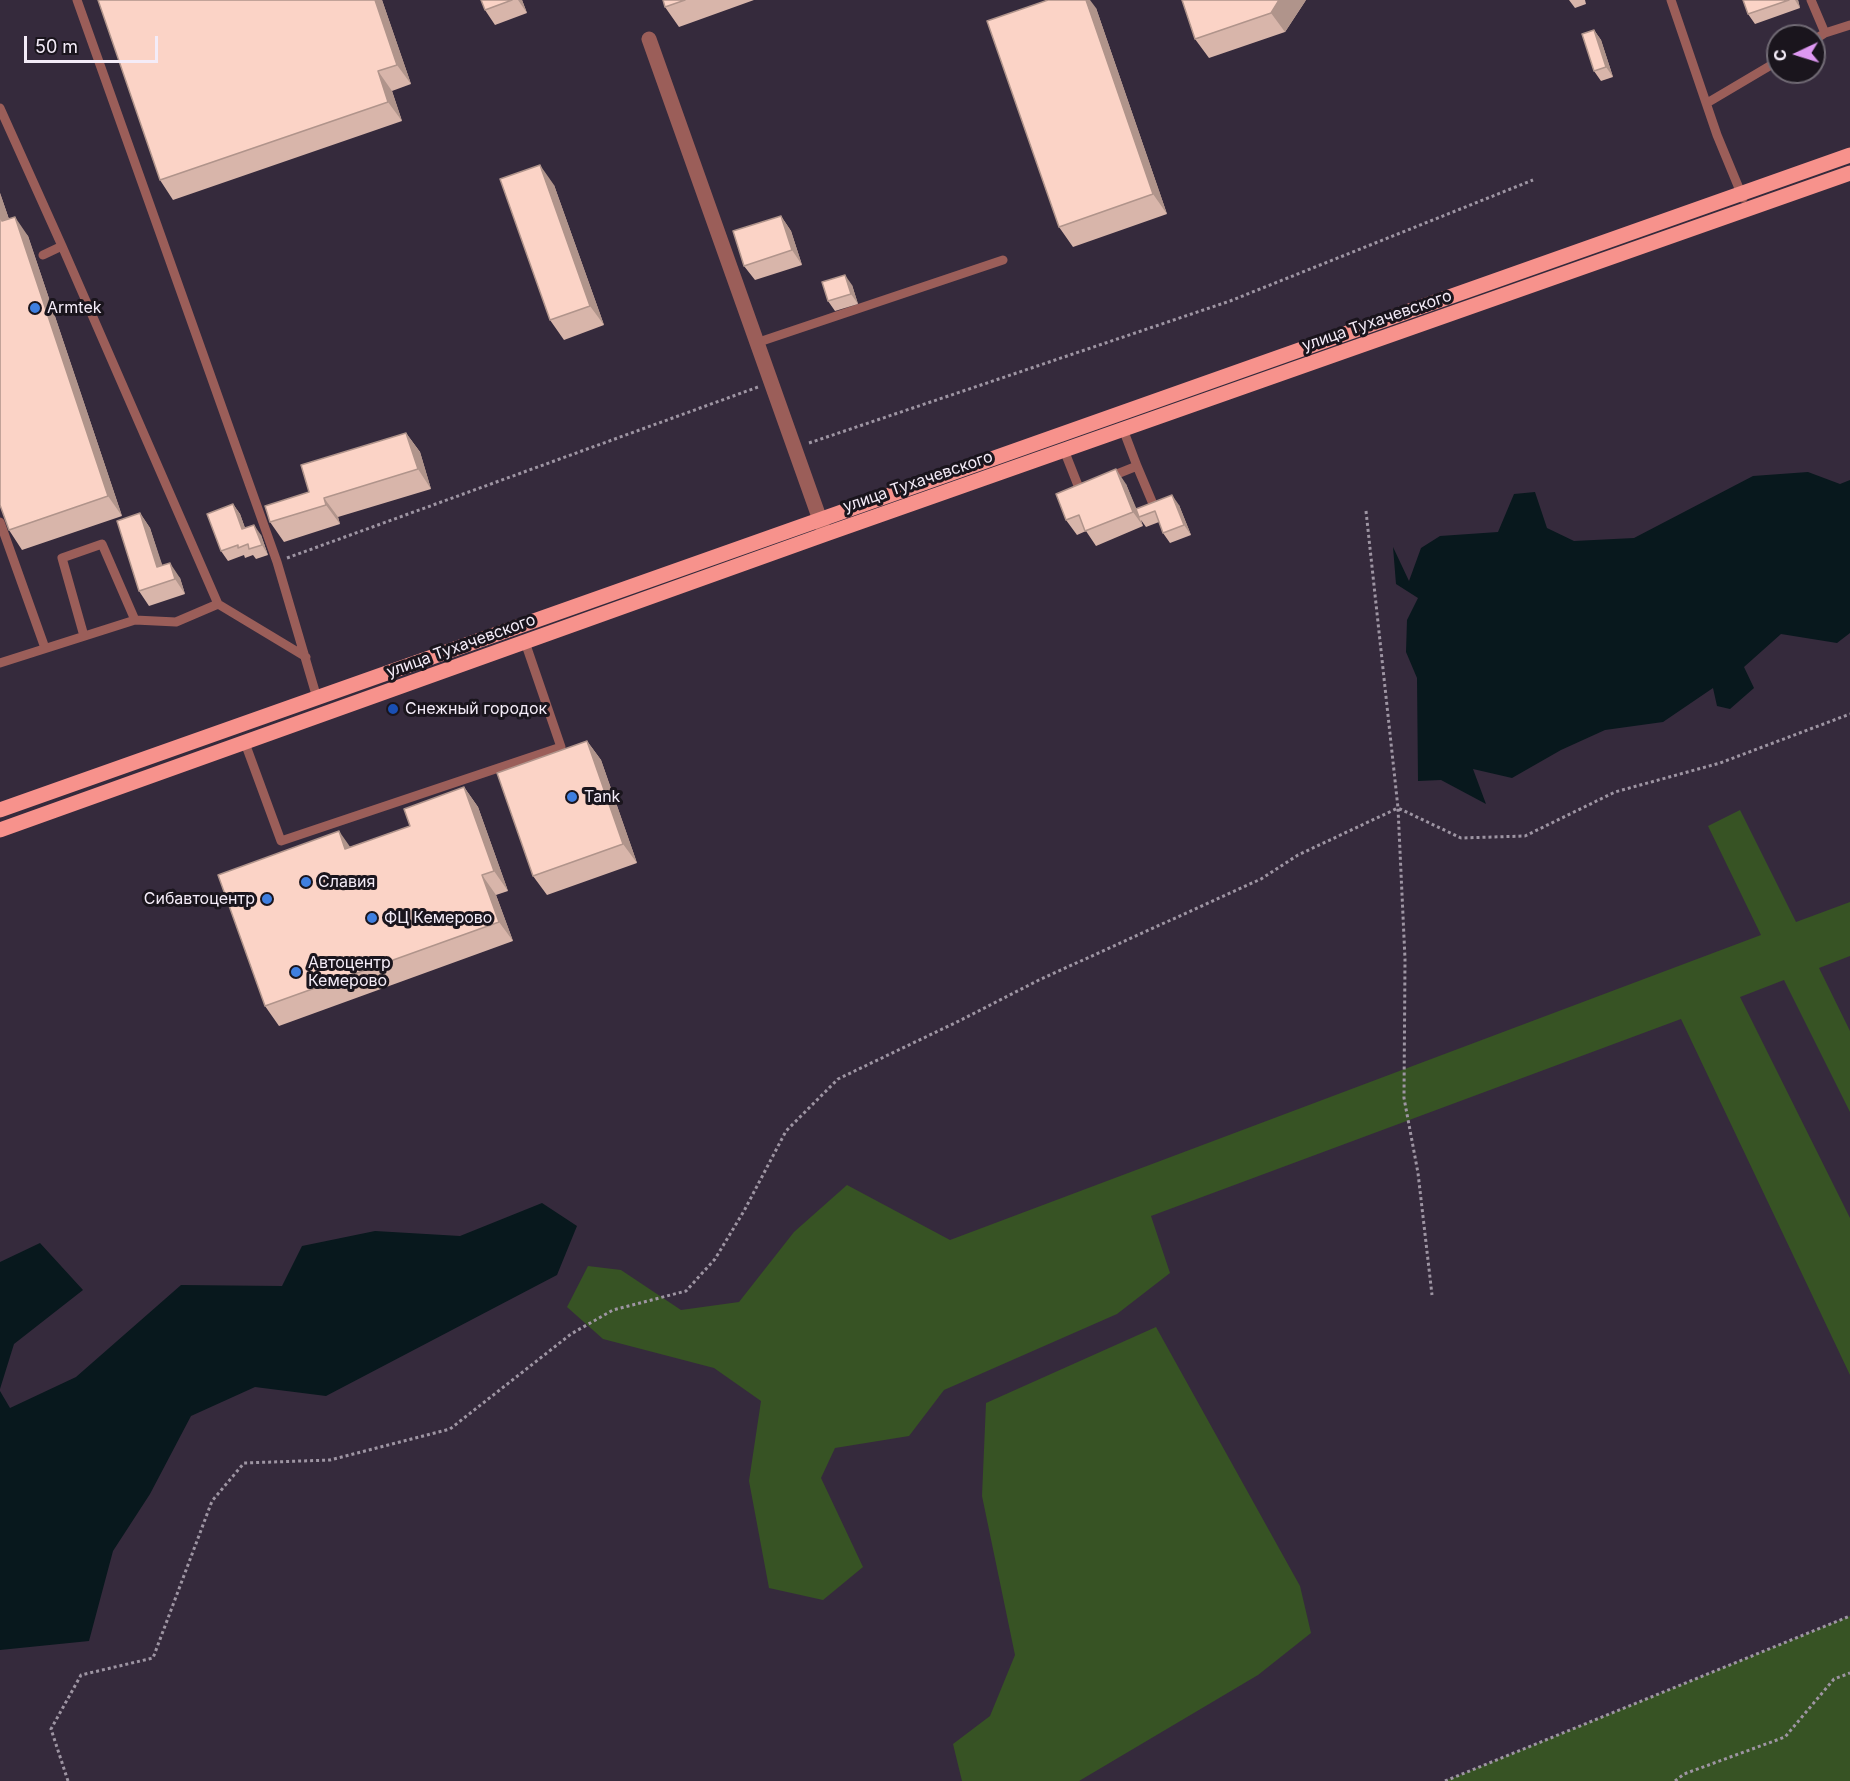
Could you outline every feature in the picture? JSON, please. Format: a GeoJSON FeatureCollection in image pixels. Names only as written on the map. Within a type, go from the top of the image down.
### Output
{"type":"FeatureCollection","features":[{"type":"Feature","properties":{"kind":"main road","name":"улица Тухачевского"},"geometry":{"type":"LineString","coordinates":[[0,810],[1850,155]]}},
{"type":"Feature","properties":{"kind":"main road","name":"улица Тухачевского"},"geometry":{"type":"LineString","coordinates":[[0,830],[825,534],[1850,173]]}},
{"type":"Feature","properties":{"kind":"street"},"geometry":{"type":"LineString","coordinates":[[649,39],[825,534]]}},
{"type":"Feature","properties":{"kind":"lane"},"geometry":{"type":"LineString","coordinates":[[77,0],[277,562],[317,698]]}},
{"type":"Feature","properties":{"kind":"lane"},"geometry":{"type":"LineString","coordinates":[[1671,0],[1717,135],[1748,209]]}},
{"type":"Feature","properties":{"kind":"lane"},"geometry":{"type":"LineString","coordinates":[[1811,0],[1821,24]]}},
{"type":"Feature","properties":{"kind":"lane"},"geometry":{"type":"LineString","coordinates":[[1826,33],[1850,25]]}},
{"type":"Feature","properties":{"kind":"lane"},"geometry":{"type":"LineString","coordinates":[[1707,103],[1766,68]]}},
{"type":"Feature","properties":{"kind":"lane"},"geometry":{"type":"LineString","coordinates":[[0,108],[218,604],[306,657]]}},
{"type":"Feature","properties":{"kind":"lane"},"geometry":{"type":"LineString","coordinates":[[43,255],[62,246]]}},
{"type":"Feature","properties":{"kind":"lane"},"geometry":{"type":"LineString","coordinates":[[756,343],[1003,260]]}},
{"type":"Feature","properties":{"kind":"lane"},"geometry":{"type":"LineString","coordinates":[[1124,429],[1153,504]]}},
{"type":"Feature","properties":{"kind":"lane"},"geometry":{"type":"LineString","coordinates":[[1065,450],[1079,488],[1137,466]]}},
{"type":"Feature","properties":{"kind":"lane"},"geometry":{"type":"LineString","coordinates":[[0,522],[45,648]]}},
{"type":"Feature","properties":{"kind":"lane"},"geometry":{"type":"LineString","coordinates":[[84,636],[62,558],[102,544],[135,620]]}},
{"type":"Feature","properties":{"kind":"lane"},"geometry":{"type":"LineString","coordinates":[[0,663],[135,620],[176,622],[218,604]]}},
{"type":"Feature","properties":{"kind":"lane"},"geometry":{"type":"LineString","coordinates":[[245,742],[281,841],[561,747],[525,642]]}},
{"type":"Feature","properties":{"kind":"path"},"geometry":{"type":"LineString","coordinates":[[807,444],[1230,301],[1533,180]]}},
{"type":"Feature","properties":{"kind":"path"},"geometry":{"type":"LineString","coordinates":[[277,562],[771,383]]}},
{"type":"Feature","properties":{"kind":"path"},"geometry":{"type":"LineString","coordinates":[[1366,511],[1398,808],[1405,958],[1404,1098],[1418,1173],[1432,1295]]}},
{"type":"Feature","properties":{"kind":"path"},"geometry":{"type":"LineString","coordinates":[[1398,808],[1461,838],[1526,836],[1615,792],[1720,763],[1850,714]]}},
{"type":"Feature","properties":{"kind":"path"},"geometry":{"type":"LineString","coordinates":[[68,1781],[51,1729],[81,1675],[153,1658],[212,1501],[244,1463],[330,1460],[450,1429],[571,1334],[613,1310],[686,1291],[715,1259],[744,1211],[786,1131],[838,1079],[1039,980],[1261,879],[1298,855],[1398,808]]}},
{"type":"Feature","properties":{"kind":"path"},"geometry":{"type":"LineString","coordinates":[[1445,1781],[1850,1616]]}},
{"type":"Feature","properties":{"kind":"path"},"geometry":{"type":"LineString","coordinates":[[1675,1781],[1684,1774],[1785,1737],[1834,1679],[1850,1673]]}},
{"type":"Feature","properties":{"kind":"green space"},"geometry":{"type":"Polygon","coordinates":[[[1740,810],[1796,922],[1850,902],[1850,956],[1819,968],[1850,1031],[1850,1112],[1784,980],[1740,997],[1850,1218],[1850,1375],[1681,1019],[1151,1216],[1170,1273],[1117,1314],[944,1390],[909,1436],[835,1448],[821,1478],[863,1567],[823,1600],[769,1588],[749,1481],[761,1401],[714,1368],[603,1339],[567,1307],[588,1266],[621,1270],[681,1310],[739,1302],[794,1232],[847,1185],[950,1240],[1761,935],[1708,826],[1740,810]]]}},
{"type":"Feature","properties":{"kind":"green space"},"geometry":{"type":"Polygon","coordinates":[[[1156,1327],[1300,1586],[1311,1633],[1258,1675],[1079,1781],[962,1781],[953,1744],[990,1716],[1015,1655],[982,1496],[986,1403],[1156,1327]]]}},
{"type":"Feature","properties":{"kind":"green space"},"geometry":{"type":"Polygon","coordinates":[[[1850,1616],[1850,1781],[1445,1781],[1850,1616]]]}},
{"type":"Feature","properties":{"kind":"shaded area"},"geometry":{"type":"Polygon","coordinates":[[[1808,472],[1840,484],[1850,480],[1850,633],[1837,643],[1781,634],[1744,667],[1754,688],[1730,709],[1717,706],[1713,688],[1663,722],[1605,730],[1561,750],[1512,778],[1473,769],[1486,804],[1441,780],[1418,781],[1417,678],[1406,652],[1407,620],[1418,598],[1396,584],[1393,547],[1409,581],[1421,548],[1440,536],[1498,532],[1514,494],[1535,492],[1547,528],[1574,541],[1634,538],[1753,476],[1808,472]]]}},
{"type":"Feature","properties":{"kind":"shaded area"},"geometry":{"type":"Polygon","coordinates":[[[542,1203],[577,1226],[557,1275],[326,1396],[255,1387],[191,1416],[150,1494],[113,1551],[89,1641],[0,1650],[0,1391],[10,1408],[76,1377],[181,1285],[282,1286],[302,1246],[375,1231],[460,1236],[542,1203]]]}},
{"type":"Feature","properties":{"kind":"shaded area"},"geometry":{"type":"Polygon","coordinates":[[[40,1243],[83,1290],[14,1344],[0,1389],[0,1262],[40,1243]]]}},
{"type":"Feature","properties":{"kind":"building"},"geometry":{"type":"Polygon","coordinates":[[[98,0],[375,0],[397,65],[378,71],[388,102],[160,180],[98,0]]]}},
{"type":"Feature","properties":{"kind":"building"},"geometry":{"type":"Polygon","coordinates":[[[481,0],[512,0],[485,10],[481,0]]]}},
{"type":"Feature","properties":{"kind":"building"},"geometry":{"type":"Polygon","coordinates":[[[663,0],[685,0],[665,7],[663,0]]]}},
{"type":"Feature","properties":{"kind":"building"},"geometry":{"type":"Polygon","coordinates":[[[1048,0],[1086,0],[1153,194],[1059,227],[987,21],[1048,0]]]}},
{"type":"Feature","properties":{"kind":"building"},"geometry":{"type":"Polygon","coordinates":[[[1182,0],[1279,0],[1271,13],[1195,39],[1182,0]]]}},
{"type":"Feature","properties":{"kind":"building"},"geometry":{"type":"Polygon","coordinates":[[[1743,0],[1789,0],[1748,14],[1743,0]]]}},
{"type":"Feature","properties":{"kind":"building"},"geometry":{"type":"Polygon","coordinates":[[[1594,30],[1606,67],[1594,71],[1582,34],[1594,30]]]}},
{"type":"Feature","properties":{"kind":"building"},"geometry":{"type":"Polygon","coordinates":[[[540,165],[590,306],[550,320],[500,179],[540,165]]]}},
{"type":"Feature","properties":{"kind":"building"},"geometry":{"type":"Polygon","coordinates":[[[0,214],[2,221],[15,217],[108,496],[9,530],[0,505],[0,214]]]}},
{"type":"Feature","properties":{"kind":"building"},"geometry":{"type":"Polygon","coordinates":[[[781,216],[792,250],[744,266],[733,231],[781,216]]]}},
{"type":"Feature","properties":{"kind":"building"},"geometry":{"type":"Polygon","coordinates":[[[845,275],[851,294],[828,301],[822,282],[845,275]]]}},
{"type":"Feature","properties":{"kind":"building"},"geometry":{"type":"Polygon","coordinates":[[[406,433],[418,469],[324,498],[326,505],[270,522],[265,506],[309,492],[301,465],[406,433]]]}},
{"type":"Feature","properties":{"kind":"building"},"geometry":{"type":"Polygon","coordinates":[[[1116,469],[1133,512],[1085,531],[1079,515],[1066,520],[1056,494],[1116,469]]]}},
{"type":"Feature","properties":{"kind":"building"},"geometry":{"type":"Polygon","coordinates":[[[1172,495],[1184,525],[1163,533],[1155,511],[1139,517],[1136,509],[1172,495]]]}},
{"type":"Feature","properties":{"kind":"building"},"geometry":{"type":"Polygon","coordinates":[[[233,504],[242,529],[254,525],[262,545],[249,549],[248,544],[238,548],[238,545],[221,551],[207,514],[233,504]]]}},
{"type":"Feature","properties":{"kind":"building"},"geometry":{"type":"Polygon","coordinates":[[[140,513],[157,567],[170,563],[175,579],[139,591],[117,521],[140,513]]]}},
{"type":"Feature","properties":{"kind":"building"},"geometry":{"type":"Polygon","coordinates":[[[587,741],[623,844],[533,876],[497,773],[587,741]]]}},
{"type":"Feature","properties":{"kind":"building","name":"ФЦ Кемерово"},"geometry":{"type":"Polygon","coordinates":[[[464,787],[494,871],[482,875],[499,922],[265,1006],[218,875],[339,831],[345,849],[410,826],[404,809],[464,787]]]}},
{"type":"Feature","properties":{"kind":"place","name":"Armtek"},"geometry":{"type":"Point","coordinates":[35,308]}},
{"type":"Feature","properties":{"kind":"place","name":"Снежный городок"},"geometry":{"type":"Point","coordinates":[393,709]}},
{"type":"Feature","properties":{"kind":"place","name":"Tank"},"geometry":{"type":"Point","coordinates":[572,797]}},
{"type":"Feature","properties":{"kind":"place","name":"Славия"},"geometry":{"type":"Point","coordinates":[306,882]}},
{"type":"Feature","properties":{"kind":"place","name":"Сибавтоцентр"},"geometry":{"type":"Point","coordinates":[267,899]}},
{"type":"Feature","properties":{"kind":"place","name":"ФЦ Кемерово"},"geometry":{"type":"Point","coordinates":[372,918]}},
{"type":"Feature","properties":{"kind":"place","name":"Автоцентр Кемерово"},"geometry":{"type":"Point","coordinates":[296,972]}}]}
